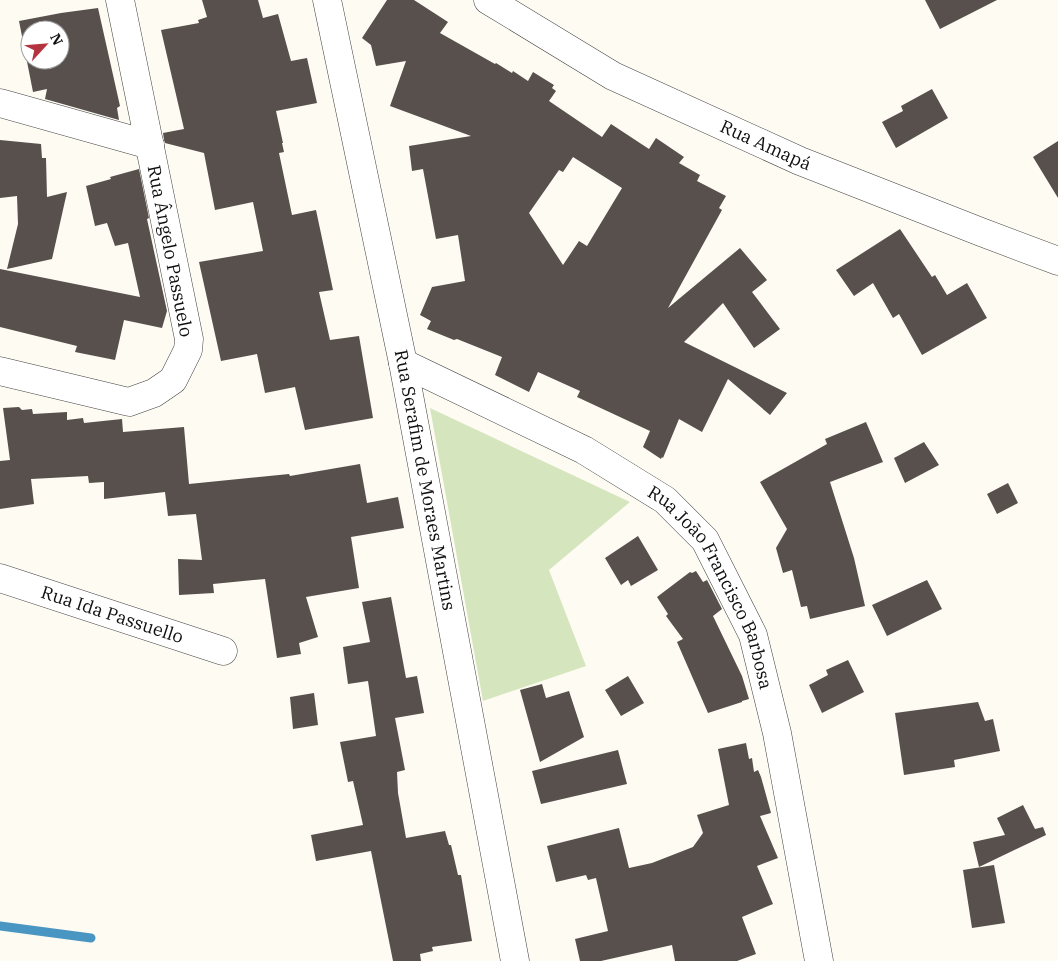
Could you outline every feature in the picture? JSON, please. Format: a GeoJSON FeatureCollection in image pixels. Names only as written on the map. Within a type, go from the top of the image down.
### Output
{"type":"FeatureCollection","features":[{"type":"Feature","properties":{"kind":"street","name":"Rua Ângelo Passuelo"},"geometry":{"type":"LineString","coordinates":[[0,372],[129,402],[154,392],[173,380],[188,350],[189,339],[120,0]]}},
{"type":"Feature","properties":{"kind":"street","name":"Rua Serafim de Moraes Martins"},"geometry":{"type":"LineString","coordinates":[[327,0],[403,363],[515,961]]}},
{"type":"Feature","properties":{"kind":"street","name":"Rua Amapá"},"geometry":{"type":"LineString","coordinates":[[488,0],[613,76],[800,161],[1058,261]]}},
{"type":"Feature","properties":{"kind":"street"},"geometry":{"type":"LineString","coordinates":[[0,103],[150,145]]}},
{"type":"Feature","properties":{"kind":"street","name":"Rua João Francisco Barbosa"},"geometry":{"type":"LineString","coordinates":[[403,363],[584,450],[666,500],[704,540],[753,635],[778,732],[819,961]]}},
{"type":"Feature","properties":{"kind":"street","name":"Rua Ida Passuello"},"geometry":{"type":"LineString","coordinates":[[0,578],[222,651]]}},
{"type":"Feature","properties":{"kind":"green space"},"geometry":{"type":"Polygon","coordinates":[[[430,408],[630,502],[549,570],[586,666],[483,701],[430,408]]]}},
{"type":"Feature","properties":{"kind":"building"},"geometry":{"type":"Polygon","coordinates":[[[202,0],[258,0],[263,18],[278,14],[291,61],[307,58],[317,103],[276,111],[284,152],[279,153],[292,215],[316,210],[333,290],[319,292],[330,340],[359,336],[373,418],[305,430],[295,387],[265,393],[257,354],[221,361],[199,262],[263,251],[253,202],[215,210],[204,153],[165,143],[164,140],[163,133],[184,129],[161,30],[199,23],[198,20],[207,17],[202,0]]]}},
{"type":"Feature","properties":{"kind":"building"},"geometry":{"type":"Polygon","coordinates":[[[387,0],[414,0],[448,22],[440,33],[512,73],[513,71],[528,81],[533,72],[554,85],[552,88],[556,91],[549,101],[602,137],[611,124],[649,149],[656,138],[684,157],[679,163],[700,175],[697,181],[726,196],[719,208],[722,210],[668,308],[740,248],[767,280],[752,292],[780,329],[754,348],[723,303],[684,342],[787,393],[770,415],[728,379],[702,432],[679,419],[661,459],[643,447],[650,431],[577,397],[580,391],[538,372],[529,392],[495,375],[502,357],[427,329],[431,321],[420,315],[432,287],[465,281],[458,235],[436,239],[423,169],[412,171],[409,146],[471,136],[390,106],[406,61],[376,66],[371,45],[362,38],[387,0]],[[573,157],[563,172],[559,170],[529,213],[563,265],[579,241],[587,246],[622,188],[573,157]]]}},
{"type":"Feature","properties":{"kind":"building"},"geometry":{"type":"Polygon","coordinates":[[[925,0],[997,0],[940,29],[925,0]]]}},
{"type":"Feature","properties":{"kind":"building"},"geometry":{"type":"Polygon","coordinates":[[[98,8],[120,106],[117,108],[119,120],[45,99],[47,89],[33,92],[29,70],[70,70],[70,20],[24,20],[98,8]]]}},
{"type":"Feature","properties":{"kind":"building"},"geometry":{"type":"Polygon","coordinates":[[[932,89],[948,118],[896,148],[882,122],[903,111],[901,106],[932,89]]]}},
{"type":"Feature","properties":{"kind":"building"},"geometry":{"type":"Polygon","coordinates":[[[0,140],[41,144],[42,158],[46,158],[47,197],[67,192],[52,259],[7,269],[18,224],[17,196],[0,198],[0,140]]]}},
{"type":"Feature","properties":{"kind":"building"},"geometry":{"type":"Polygon","coordinates":[[[1058,141],[1058,198],[1033,157],[1058,141]]]}},
{"type":"Feature","properties":{"kind":"building"},"geometry":{"type":"Polygon","coordinates":[[[139,169],[149,218],[147,219],[167,311],[162,328],[124,320],[115,360],[75,352],[77,346],[0,327],[0,269],[140,297],[128,243],[115,246],[107,223],[95,226],[86,186],[139,169]]]}},
{"type":"Feature","properties":{"kind":"building"},"geometry":{"type":"Polygon","coordinates":[[[900,229],[932,277],[935,275],[947,295],[967,283],[987,318],[922,355],[899,314],[893,318],[873,283],[854,296],[836,270],[900,229]]]}},
{"type":"Feature","properties":{"kind":"building"},"geometry":{"type":"Polygon","coordinates":[[[19,407],[22,410],[32,409],[33,414],[67,412],[67,420],[83,418],[84,423],[122,419],[123,432],[184,427],[189,484],[289,474],[290,476],[360,464],[367,503],[398,497],[404,528],[351,537],[359,588],[306,597],[318,637],[299,643],[301,654],[277,658],[265,579],[213,584],[214,593],[179,595],[178,559],[202,560],[196,514],[168,516],[165,492],[104,499],[104,482],[89,483],[88,476],[31,479],[34,504],[0,509],[0,461],[10,460],[3,408],[19,407]]]}},
{"type":"Feature","properties":{"kind":"building"},"geometry":{"type":"Polygon","coordinates":[[[866,422],[883,462],[830,482],[854,558],[865,606],[810,619],[807,606],[801,607],[792,570],[783,573],[776,548],[787,529],[760,482],[827,444],[825,439],[866,422]]]}},
{"type":"Feature","properties":{"kind":"building"},"geometry":{"type":"Polygon","coordinates":[[[924,442],[939,465],[905,483],[894,458],[924,442]]]}},
{"type":"Feature","properties":{"kind":"building"},"geometry":{"type":"Polygon","coordinates":[[[1008,483],[1018,503],[997,514],[987,494],[1008,483]]]}},
{"type":"Feature","properties":{"kind":"building"},"geometry":{"type":"Polygon","coordinates":[[[638,536],[658,570],[631,586],[628,580],[621,585],[605,558],[638,536]]]}},
{"type":"Feature","properties":{"kind":"building"},"geometry":{"type":"Polygon","coordinates":[[[696,571],[703,582],[707,580],[722,609],[713,616],[742,676],[749,699],[708,713],[677,642],[683,639],[666,616],[668,614],[657,597],[690,572],[696,571]]]}},
{"type":"Feature","properties":{"kind":"building"},"geometry":{"type":"Polygon","coordinates":[[[927,580],[942,609],[887,636],[872,605],[927,580]]]}},
{"type":"Feature","properties":{"kind":"building"},"geometry":{"type":"Polygon","coordinates":[[[391,597],[406,678],[417,676],[424,713],[395,718],[405,770],[397,772],[398,793],[406,838],[445,831],[449,845],[451,845],[458,875],[461,875],[472,941],[432,947],[433,951],[420,954],[421,961],[393,961],[371,851],[316,861],[311,835],[363,825],[353,781],[348,782],[340,742],[376,736],[368,681],[348,684],[343,647],[370,642],[362,602],[391,597]]]}},
{"type":"Feature","properties":{"kind":"building"},"geometry":{"type":"Polygon","coordinates":[[[848,660],[864,692],[822,713],[809,685],[828,675],[826,670],[848,660]]]}},
{"type":"Feature","properties":{"kind":"building"},"geometry":{"type":"Polygon","coordinates":[[[628,676],[644,703],[621,716],[605,690],[628,676]]]}},
{"type":"Feature","properties":{"kind":"building"},"geometry":{"type":"Polygon","coordinates":[[[542,684],[546,698],[569,691],[584,737],[540,762],[520,690],[542,684]]]}},
{"type":"Feature","properties":{"kind":"building"},"geometry":{"type":"Polygon","coordinates":[[[314,693],[318,725],[293,729],[290,697],[314,693]]]}},
{"type":"Feature","properties":{"kind":"building"},"geometry":{"type":"Polygon","coordinates":[[[978,702],[985,721],[993,719],[1000,751],[954,760],[955,767],[904,775],[895,713],[978,702]]]}},
{"type":"Feature","properties":{"kind":"building"},"geometry":{"type":"Polygon","coordinates":[[[746,743],[749,759],[752,758],[754,772],[758,770],[761,777],[771,813],[760,816],[778,858],[757,866],[773,904],[742,917],[756,954],[737,961],[675,961],[672,945],[601,961],[580,961],[575,939],[608,931],[596,878],[588,880],[586,875],[556,882],[547,846],[619,828],[629,868],[652,863],[693,847],[703,833],[697,815],[729,805],[718,749],[746,743]]]}},
{"type":"Feature","properties":{"kind":"building"},"geometry":{"type":"Polygon","coordinates":[[[618,750],[627,784],[541,804],[532,771],[618,750]]]}},
{"type":"Feature","properties":{"kind":"building"},"geometry":{"type":"Polygon","coordinates":[[[1023,805],[1035,829],[1043,827],[1046,835],[979,867],[973,842],[1005,835],[997,818],[1023,805]]]}},
{"type":"Feature","properties":{"kind":"building"},"geometry":{"type":"Polygon","coordinates":[[[994,865],[1005,923],[972,928],[963,870],[994,865]]]}},
{"type":"Feature","properties":{"kind":"waterway"},"geometry":{"type":"LineString","coordinates":[[0,926],[91,938]]}}]}
